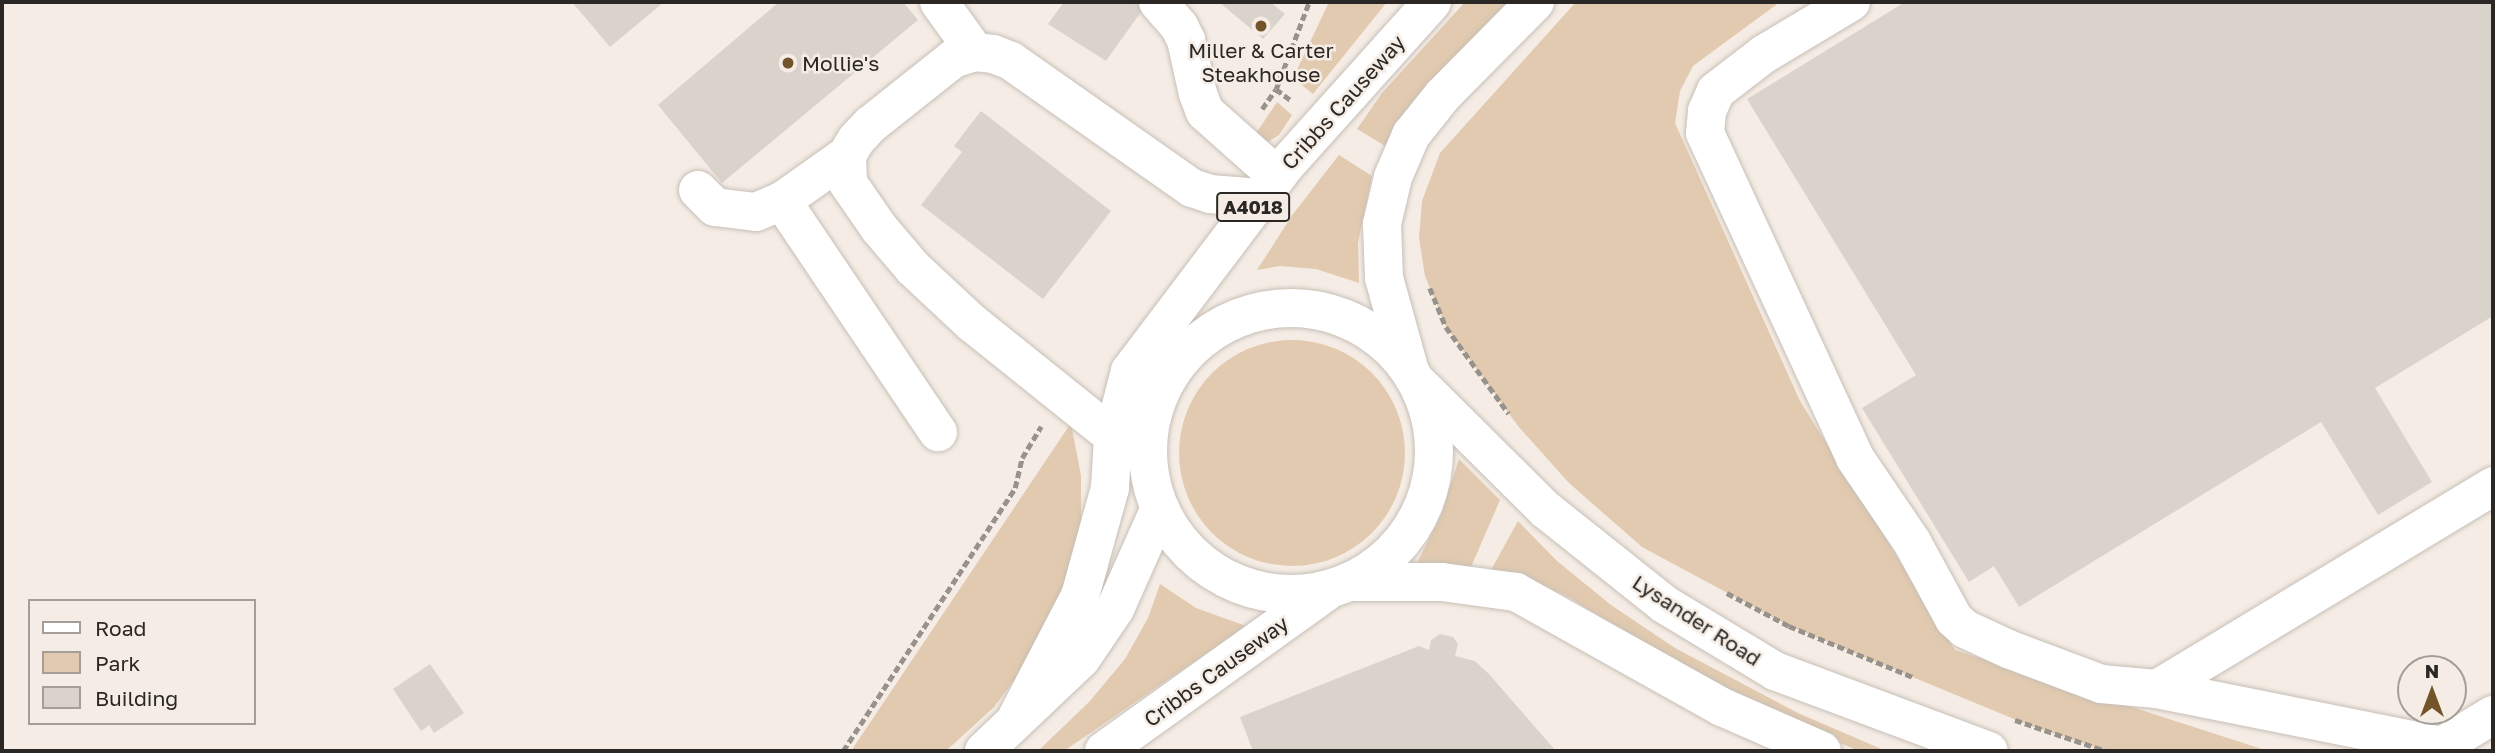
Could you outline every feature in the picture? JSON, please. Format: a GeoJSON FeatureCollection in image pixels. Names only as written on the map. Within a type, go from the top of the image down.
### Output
{"type":"FeatureCollection","features":[{"type":"Feature","properties":{"kind":"main road"},"geometry":{"type":"LineString","coordinates":[[939,2],[975,52]]}},
{"type":"Feature","properties":{"kind":"main road"},"geometry":{"type":"LineString","coordinates":[[1158,2],[1179,26],[1186,40],[1196,74],[1198,94],[1205,112],[1269,187]]}},
{"type":"Feature","properties":{"kind":"main road","name":"Cribbs Causeway"},"geometry":{"type":"LineString","coordinates":[[1112,436],[1130,371],[1269,187],[1432,2]]}},
{"type":"Feature","properties":{"kind":"main road"},"geometry":{"type":"LineString","coordinates":[[1414,376],[1384,278],[1382,224],[1393,177],[1411,135],[1443,95],[1535,2]]}},
{"type":"Feature","properties":{"kind":"main road"},"geometry":{"type":"LineString","coordinates":[[1851,2],[1764,54],[1716,90],[1707,111],[1705,133],[1855,458],[1912,542],[1954,619],[1978,636],[2101,684],[2157,689],[2442,746],[2493,715]]}},
{"type":"Feature","properties":{"kind":"main road"},"geometry":{"type":"LineString","coordinates":[[698,190],[715,207],[729,211],[756,212],[782,201],[847,155],[870,125],[953,59],[975,52],[993,54],[1011,61],[1192,188],[1210,194],[1269,187]]}},
{"type":"Feature","properties":{"kind":"main road"},"geometry":{"type":"LineString","coordinates":[[847,155],[848,183],[879,228],[913,268],[973,324],[1112,436]]}},
{"type":"Feature","properties":{"kind":"main road"},"geometry":{"type":"LineString","coordinates":[[782,201],[938,432]]}},
{"type":"Feature","properties":{"kind":"main road","name":"A4018"},"geometry":{"type":"LineString","coordinates":[[984,751],[1081,659],[1115,609],[1154,496],[1147,440],[1156,399],[1176,364],[1212,331],[1247,314],[1313,309],[1357,323],[1414,376]]}},
{"type":"Feature","properties":{"kind":"main road","name":"Cribbs Causeway"},"geometry":{"type":"LineString","coordinates":[[1104,751],[1402,543],[1425,504],[1435,441],[1414,376]]}},
{"type":"Feature","properties":{"kind":"main road","name":"Lysander Road"},"geometry":{"type":"LineString","coordinates":[[1414,376],[1546,510],[1664,604],[1775,671],[1989,751]]}},
{"type":"Feature","properties":{"kind":"main road","name":"A4018"},"geometry":{"type":"LineString","coordinates":[[1112,436],[1154,496],[1178,541],[1228,581],[1281,595],[1340,586]]}},
{"type":"Feature","properties":{"kind":"main road","name":"A4018"},"geometry":{"type":"LineString","coordinates":[[1017,717],[1080,597],[1110,488],[1112,436]]}},
{"type":"Feature","properties":{"kind":"main road"},"geometry":{"type":"LineString","coordinates":[[2157,689],[2493,486]]}},
{"type":"Feature","properties":{"kind":"main road"},"geometry":{"type":"LineString","coordinates":[[1340,586],[1442,582],[1516,592],[1722,707],[1822,751]]}},
{"type":"Feature","properties":{"kind":"main road"},"geometry":{"type":"LineString","coordinates":[[1775,671],[1912,751]]}},
{"type":"Feature","properties":{"kind":"path"},"geometry":{"type":"LineString","coordinates":[[1276,89],[1309,2]]}},
{"type":"Feature","properties":{"kind":"path"},"geometry":{"type":"LineString","coordinates":[[1425,276],[1446,327],[1510,415]]}},
{"type":"Feature","properties":{"kind":"path"},"geometry":{"type":"LineString","coordinates":[[1716,586],[1789,626],[1916,679]]}},
{"type":"Feature","properties":{"kind":"path"},"geometry":{"type":"LineString","coordinates":[[2005,716],[2106,751]]}},
{"type":"Feature","properties":{"kind":"green space"},"geometry":{"type":"Polygon","coordinates":[[[1329,2],[1387,2],[1313,94],[1293,78],[1329,2]]]}},
{"type":"Feature","properties":{"kind":"green space"},"geometry":{"type":"Polygon","coordinates":[[[1465,2],[1508,2],[1412,105],[1385,146],[1357,129],[1382,93],[1465,2]]]}},
{"type":"Feature","properties":{"kind":"green space"},"geometry":{"type":"Polygon","coordinates":[[[1576,2],[1780,2],[1693,66],[1680,91],[1675,123],[1800,401],[1955,650],[2268,751],[2106,751],[2031,726],[1789,626],[1642,547],[1569,483],[1518,426],[1446,327],[1425,276],[1419,238],[1422,201],[1440,153],[1576,2]]]}},
{"type":"Feature","properties":{"kind":"green space"},"geometry":{"type":"Polygon","coordinates":[[[1277,102],[1292,115],[1279,135],[1264,144],[1249,144],[1277,102]]]}},
{"type":"Feature","properties":{"kind":"green space"},"geometry":{"type":"Polygon","coordinates":[[[1339,155],[1372,176],[1358,243],[1359,283],[1316,269],[1280,266],[1257,270],[1293,214],[1339,155]]]}},
{"type":"Feature","properties":{"kind":"green space"},"geometry":{"type":"Polygon","coordinates":[[[1292,340],[1314,342],[1335,349],[1355,359],[1372,373],[1386,390],[1396,410],[1403,431],[1403,475],[1396,496],[1386,516],[1372,533],[1355,547],[1335,557],[1314,564],[1292,566],[1270,564],[1249,557],[1229,547],[1212,533],[1198,516],[1188,496],[1181,475],[1179,453],[1181,431],[1188,410],[1198,390],[1212,373],[1229,359],[1249,349],[1270,342],[1292,340]]]}},
{"type":"Feature","properties":{"kind":"green space"},"geometry":{"type":"Polygon","coordinates":[[[1071,423],[1081,476],[1081,525],[1072,574],[1045,640],[994,707],[946,751],[851,751],[1071,423]]]}},
{"type":"Feature","properties":{"kind":"green space"},"geometry":{"type":"Polygon","coordinates":[[[1459,459],[1500,500],[1471,567],[1417,563],[1441,515],[1459,459]]]}},
{"type":"Feature","properties":{"kind":"green space"},"geometry":{"type":"Polygon","coordinates":[[[1518,521],[1557,561],[1611,605],[1675,648],[1798,713],[1886,751],[1859,751],[1796,725],[1676,663],[1570,598],[1535,581],[1491,570],[1518,521]]]}},
{"type":"Feature","properties":{"kind":"green space"},"geometry":{"type":"Polygon","coordinates":[[[1160,584],[1196,608],[1246,626],[1064,751],[1038,751],[1089,702],[1125,659],[1148,618],[1160,584]]]}},
{"type":"Feature","properties":{"kind":"building"},"geometry":{"type":"Polygon","coordinates":[[[572,2],[664,2],[610,47],[572,2]]]}},
{"type":"Feature","properties":{"kind":"building","name":"Mollie's"},"geometry":{"type":"Polygon","coordinates":[[[779,2],[903,2],[918,20],[722,183],[658,105],[779,2]]]}},
{"type":"Feature","properties":{"kind":"building"},"geometry":{"type":"Polygon","coordinates":[[[1064,2],[1148,2],[1106,61],[1048,24],[1064,2]]]}},
{"type":"Feature","properties":{"kind":"building","name":"Miller & Carter Steakhouse"},"geometry":{"type":"Polygon","coordinates":[[[1219,2],[1270,2],[1285,14],[1263,39],[1219,2]]]}},
{"type":"Feature","properties":{"kind":"building"},"geometry":{"type":"Polygon","coordinates":[[[1905,2],[2493,2],[2493,316],[2375,388],[2432,482],[2378,515],[2321,422],[2019,607],[1994,566],[1969,582],[1862,408],[1916,375],[1747,99],[1905,2]]]}},
{"type":"Feature","properties":{"kind":"building"},"geometry":{"type":"Polygon","coordinates":[[[981,111],[1111,211],[1043,299],[921,205],[962,152],[954,146],[981,111]]]}},
{"type":"Feature","properties":{"kind":"building"},"geometry":{"type":"Polygon","coordinates":[[[1440,634],[1453,637],[1458,644],[1455,656],[1475,661],[1489,674],[1556,751],[1253,751],[1240,717],[1419,646],[1429,650],[1431,640],[1440,634]]]}},
{"type":"Feature","properties":{"kind":"building"},"geometry":{"type":"Polygon","coordinates":[[[430,664],[464,713],[434,733],[429,725],[421,731],[393,689],[430,664]]]}},
{"type":"Feature","properties":{"kind":"place","name":"Miller & Carter Steakhouse"},"geometry":{"type":"Point","coordinates":[1261,26]}},
{"type":"Feature","properties":{"kind":"place","name":"Mollie's"},"geometry":{"type":"Point","coordinates":[788,63]}}]}
